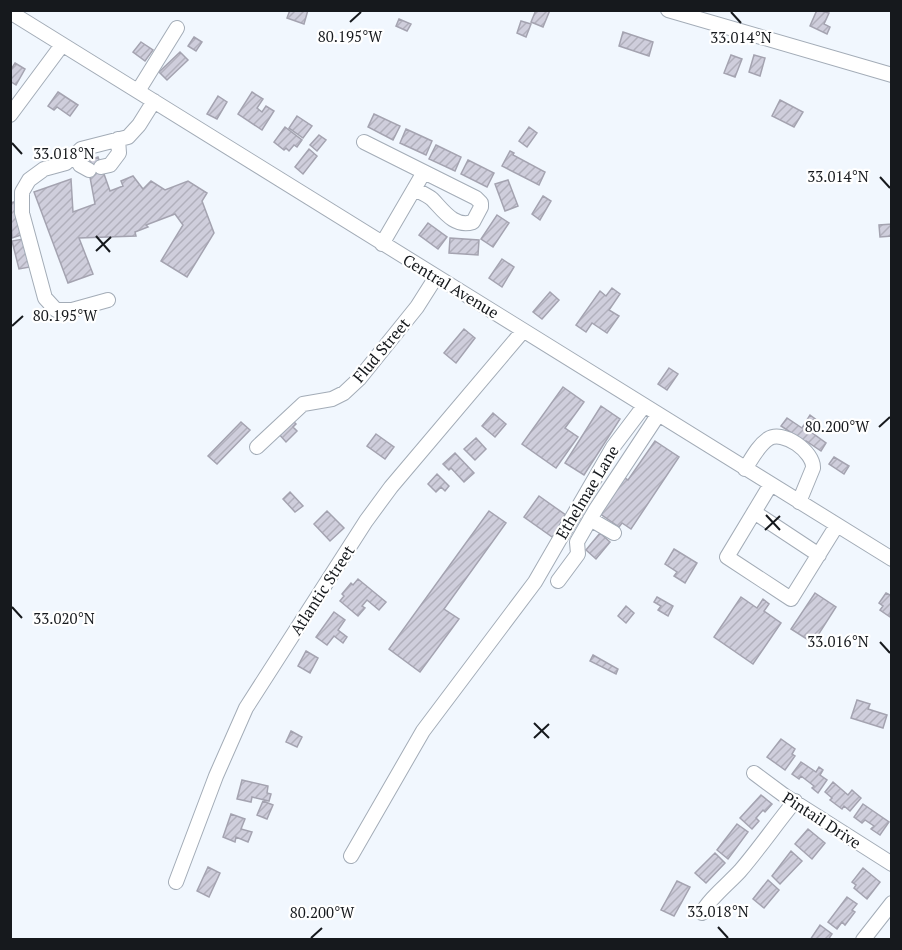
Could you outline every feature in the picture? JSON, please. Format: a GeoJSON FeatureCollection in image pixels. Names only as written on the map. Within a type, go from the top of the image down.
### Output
{"type":"FeatureCollection","features":[{"type":"Feature","properties":{"kind":"street"},"geometry":{"type":"LineString","coordinates":[[668,10],[891,75]]}},
{"type":"Feature","properties":{"kind":"street","name":"Central Avenue"},"geometry":{"type":"LineString","coordinates":[[10,12],[891,559]]}},
{"type":"Feature","properties":{"kind":"street"},"geometry":{"type":"LineString","coordinates":[[138,91],[177,28]]}},
{"type":"Feature","properties":{"kind":"street"},"geometry":{"type":"LineString","coordinates":[[10,115],[62,45]]}},
{"type":"Feature","properties":{"kind":"street"},"geometry":{"type":"LineString","coordinates":[[108,300],[72,310],[56,310],[45,298],[22,213],[22,192],[29,180],[44,169],[66,163],[81,149],[128,137],[139,125],[154,101]]}},
{"type":"Feature","properties":{"kind":"street"},"geometry":{"type":"LineString","coordinates":[[74,155],[80,165],[95,168],[110,165],[119,153],[118,139]]}},
{"type":"Feature","properties":{"kind":"street"},"geometry":{"type":"LineString","coordinates":[[364,142],[476,198],[481,203],[481,207],[473,222],[467,224],[444,214],[431,198],[414,189]]}},
{"type":"Feature","properties":{"kind":"street"},"geometry":{"type":"LineString","coordinates":[[382,244],[424,172]]}},
{"type":"Feature","properties":{"kind":"street","name":"Flud Street"},"geometry":{"type":"LineString","coordinates":[[257,447],[303,404],[332,399],[344,393],[359,379],[417,308],[436,277]]}},
{"type":"Feature","properties":{"kind":"street","name":"Atlantic Street"},"geometry":{"type":"LineString","coordinates":[[176,882],[216,776],[246,708],[366,521],[523,331]]}},
{"type":"Feature","properties":{"kind":"street","name":"Ethelmae Lane"},"geometry":{"type":"LineString","coordinates":[[351,855],[423,730],[534,582],[613,447],[644,406]]}},
{"type":"Feature","properties":{"kind":"street"},"geometry":{"type":"LineString","coordinates":[[558,581],[578,554],[577,542],[590,519],[658,415]]}},
{"type":"Feature","properties":{"kind":"street"},"geometry":{"type":"LineString","coordinates":[[745,469],[755,452],[769,438],[783,436],[807,452],[813,463],[799,502]]}},
{"type":"Feature","properties":{"kind":"street"},"geometry":{"type":"LineString","coordinates":[[771,484],[727,557],[791,599],[837,525]]}},
{"type":"Feature","properties":{"kind":"street"},"geometry":{"type":"LineString","coordinates":[[754,512],[819,555]]}},
{"type":"Feature","properties":{"kind":"street"},"geometry":{"type":"LineString","coordinates":[[590,519],[614,533]]}},
{"type":"Feature","properties":{"kind":"street","name":"Pintail Drive"},"geometry":{"type":"LineString","coordinates":[[754,773],[891,864]]}},
{"type":"Feature","properties":{"kind":"street"},"geometry":{"type":"LineString","coordinates":[[702,913],[708,903],[749,861],[795,801]]}},
{"type":"Feature","properties":{"kind":"street"},"geometry":{"type":"LineString","coordinates":[[863,939],[891,903]]}},
{"type":"Feature","properties":{"kind":"building"},"geometry":{"type":"Polygon","coordinates":[[[290,10],[308,10],[304,24],[287,18],[290,10]]]}},
{"type":"Feature","properties":{"kind":"building"},"geometry":{"type":"Polygon","coordinates":[[[536,10],[550,10],[543,27],[531,22],[536,10]]]}},
{"type":"Feature","properties":{"kind":"building"},"geometry":{"type":"Polygon","coordinates":[[[817,10],[829,13],[824,24],[830,27],[827,34],[810,26],[817,10]]]}},
{"type":"Feature","properties":{"kind":"building"},"geometry":{"type":"Polygon","coordinates":[[[399,19],[411,24],[407,31],[396,26],[399,19]]]}},
{"type":"Feature","properties":{"kind":"building"},"geometry":{"type":"Polygon","coordinates":[[[521,21],[531,24],[526,37],[517,33],[521,21]]]}},
{"type":"Feature","properties":{"kind":"building"},"geometry":{"type":"Polygon","coordinates":[[[623,32],[653,42],[649,56],[619,46],[623,32]]]}},
{"type":"Feature","properties":{"kind":"building"},"geometry":{"type":"Polygon","coordinates":[[[194,37],[202,42],[196,51],[188,46],[194,37]]]}},
{"type":"Feature","properties":{"kind":"building"},"geometry":{"type":"Polygon","coordinates":[[[141,42],[153,50],[145,61],[133,52],[141,42]]]}},
{"type":"Feature","properties":{"kind":"building"},"geometry":{"type":"Polygon","coordinates":[[[180,52],[188,60],[167,80],[159,72],[180,52]]]}},
{"type":"Feature","properties":{"kind":"building"},"geometry":{"type":"Polygon","coordinates":[[[731,55],[742,59],[735,77],[724,73],[731,55]]]}},
{"type":"Feature","properties":{"kind":"building"},"geometry":{"type":"Polygon","coordinates":[[[754,55],[765,58],[760,76],[749,72],[754,55]]]}},
{"type":"Feature","properties":{"kind":"building"},"geometry":{"type":"Polygon","coordinates":[[[15,63],[25,69],[16,85],[10,81],[10,67],[12,68],[15,63]]]}},
{"type":"Feature","properties":{"kind":"building"},"geometry":{"type":"Polygon","coordinates":[[[58,92],[78,105],[70,116],[57,107],[54,110],[48,106],[58,92]]]}},
{"type":"Feature","properties":{"kind":"building"},"geometry":{"type":"Polygon","coordinates":[[[252,92],[263,99],[257,108],[262,112],[266,106],[274,111],[262,130],[238,114],[252,92]]]}},
{"type":"Feature","properties":{"kind":"building"},"geometry":{"type":"Polygon","coordinates":[[[218,96],[227,102],[217,119],[207,114],[218,96]]]}},
{"type":"Feature","properties":{"kind":"building"},"geometry":{"type":"Polygon","coordinates":[[[780,100],[803,112],[794,127],[772,116],[780,100]]]}},
{"type":"Feature","properties":{"kind":"building"},"geometry":{"type":"Polygon","coordinates":[[[374,114],[400,126],[393,140],[368,127],[374,114]]]}},
{"type":"Feature","properties":{"kind":"building"},"geometry":{"type":"Polygon","coordinates":[[[297,116],[312,126],[303,138],[289,128],[297,116]]]}},
{"type":"Feature","properties":{"kind":"building"},"geometry":{"type":"Polygon","coordinates":[[[285,127],[302,140],[297,147],[294,145],[289,151],[274,142],[285,127]]]}},
{"type":"Feature","properties":{"kind":"building"},"geometry":{"type":"Polygon","coordinates":[[[529,127],[537,133],[527,147],[519,141],[529,127]]]}},
{"type":"Feature","properties":{"kind":"building"},"geometry":{"type":"Polygon","coordinates":[[[406,129],[432,141],[426,155],[400,143],[406,129]]]}},
{"type":"Feature","properties":{"kind":"building"},"geometry":{"type":"Polygon","coordinates":[[[319,135],[326,140],[317,151],[310,145],[319,135]]]}},
{"type":"Feature","properties":{"kind":"building"},"geometry":{"type":"Polygon","coordinates":[[[436,145],[461,157],[455,171],[429,159],[436,145]]]}},
{"type":"Feature","properties":{"kind":"building"},"geometry":{"type":"Polygon","coordinates":[[[309,149],[317,156],[303,174],[295,167],[309,149]]]}},
{"type":"Feature","properties":{"kind":"building"},"geometry":{"type":"Polygon","coordinates":[[[510,151],[514,153],[513,155],[545,172],[539,185],[502,166],[510,151]]]}},
{"type":"Feature","properties":{"kind":"building"},"geometry":{"type":"Polygon","coordinates":[[[98,157],[110,191],[123,186],[121,181],[133,176],[143,189],[151,181],[165,190],[188,181],[207,193],[202,201],[214,233],[187,277],[161,261],[183,225],[175,214],[146,225],[148,227],[135,232],[136,236],[79,238],[93,274],[68,283],[34,192],[71,179],[73,212],[95,204],[87,161],[98,157]]]}},
{"type":"Feature","properties":{"kind":"building"},"geometry":{"type":"Polygon","coordinates":[[[468,160],[494,173],[487,187],[461,174],[468,160]]]}},
{"type":"Feature","properties":{"kind":"building"},"geometry":{"type":"Polygon","coordinates":[[[508,180],[518,206],[505,211],[495,184],[508,180]]]}},
{"type":"Feature","properties":{"kind":"building"},"geometry":{"type":"Polygon","coordinates":[[[543,196],[551,201],[540,220],[532,214],[543,196]]]}},
{"type":"Feature","properties":{"kind":"building"},"geometry":{"type":"Polygon","coordinates":[[[14,202],[24,234],[12,238],[10,203],[14,202]]]}},
{"type":"Feature","properties":{"kind":"building"},"geometry":{"type":"Polygon","coordinates":[[[497,215],[509,223],[493,247],[481,239],[497,215]]]}},
{"type":"Feature","properties":{"kind":"building"},"geometry":{"type":"Polygon","coordinates":[[[428,223],[447,237],[438,249],[419,235],[428,223]]]}},
{"type":"Feature","properties":{"kind":"building"},"geometry":{"type":"Polygon","coordinates":[[[892,224],[892,236],[880,237],[879,225],[892,224]]]}},
{"type":"Feature","properties":{"kind":"building"},"geometry":{"type":"Polygon","coordinates":[[[450,238],[479,240],[478,255],[449,253],[450,238]]]}},
{"type":"Feature","properties":{"kind":"building"},"geometry":{"type":"Polygon","coordinates":[[[23,239],[30,267],[19,269],[12,241],[23,239]]]}},
{"type":"Feature","properties":{"kind":"building"},"geometry":{"type":"Polygon","coordinates":[[[502,259],[514,267],[502,287],[489,278],[502,259]]]}},
{"type":"Feature","properties":{"kind":"building"},"geometry":{"type":"Polygon","coordinates":[[[612,288],[620,294],[609,310],[619,316],[607,333],[592,323],[586,332],[576,325],[600,291],[606,296],[612,288]]]}},
{"type":"Feature","properties":{"kind":"building"},"geometry":{"type":"Polygon","coordinates":[[[550,292],[559,300],[542,319],[533,312],[550,292]]]}},
{"type":"Feature","properties":{"kind":"building"},"geometry":{"type":"Polygon","coordinates":[[[464,329],[475,338],[456,363],[444,353],[464,329]]]}},
{"type":"Feature","properties":{"kind":"building"},"geometry":{"type":"Polygon","coordinates":[[[669,368],[678,374],[667,390],[658,384],[669,368]]]}},
{"type":"Feature","properties":{"kind":"building"},"geometry":{"type":"Polygon","coordinates":[[[563,387],[584,402],[565,428],[578,437],[556,468],[522,444],[563,387]]]}},
{"type":"Feature","properties":{"kind":"building"},"geometry":{"type":"Polygon","coordinates":[[[601,406],[620,419],[584,475],[565,463],[601,406]]]}},
{"type":"Feature","properties":{"kind":"building"},"geometry":{"type":"Polygon","coordinates":[[[493,413],[506,424],[495,437],[482,426],[493,413]]]}},
{"type":"Feature","properties":{"kind":"building"},"geometry":{"type":"Polygon","coordinates":[[[810,415],[818,421],[811,432],[826,443],[821,451],[806,441],[803,444],[798,437],[781,426],[787,418],[802,428],[810,415]]]}},
{"type":"Feature","properties":{"kind":"building"},"geometry":{"type":"Polygon","coordinates":[[[292,420],[296,424],[293,427],[297,431],[286,442],[278,433],[292,420]]]}},
{"type":"Feature","properties":{"kind":"building"},"geometry":{"type":"Polygon","coordinates":[[[241,422],[250,430],[217,464],[208,456],[241,422]]]}},
{"type":"Feature","properties":{"kind":"building"},"geometry":{"type":"Polygon","coordinates":[[[376,434],[394,447],[385,459],[367,446],[376,434]]]}},
{"type":"Feature","properties":{"kind":"building"},"geometry":{"type":"Polygon","coordinates":[[[476,438],[486,449],[475,460],[464,449],[476,438]]]}},
{"type":"Feature","properties":{"kind":"building"},"geometry":{"type":"Polygon","coordinates":[[[655,441],[679,457],[631,529],[622,523],[619,527],[599,513],[623,477],[628,480],[655,441]]]}},
{"type":"Feature","properties":{"kind":"building"},"geometry":{"type":"Polygon","coordinates":[[[455,453],[474,473],[464,482],[451,468],[449,470],[443,464],[455,453]]]}},
{"type":"Feature","properties":{"kind":"building"},"geometry":{"type":"Polygon","coordinates":[[[834,457],[849,466],[844,474],[829,464],[834,457]]]}},
{"type":"Feature","properties":{"kind":"building"},"geometry":{"type":"Polygon","coordinates":[[[437,474],[449,486],[445,491],[441,487],[436,492],[428,484],[437,474]]]}},
{"type":"Feature","properties":{"kind":"building"},"geometry":{"type":"Polygon","coordinates":[[[290,492],[303,506],[295,512],[283,499],[290,492]]]}},
{"type":"Feature","properties":{"kind":"building"},"geometry":{"type":"Polygon","coordinates":[[[539,496],[570,518],[555,539],[524,517],[539,496]]]}},
{"type":"Feature","properties":{"kind":"building"},"geometry":{"type":"Polygon","coordinates":[[[327,511],[344,528],[330,541],[314,524],[327,511]]]}},
{"type":"Feature","properties":{"kind":"building"},"geometry":{"type":"Polygon","coordinates":[[[489,511],[506,523],[444,609],[459,619],[420,672],[389,649],[489,511]]]}},
{"type":"Feature","properties":{"kind":"building"},"geometry":{"type":"Polygon","coordinates":[[[600,533],[610,542],[596,559],[586,550],[600,533]]]}},
{"type":"Feature","properties":{"kind":"building"},"geometry":{"type":"Polygon","coordinates":[[[674,549],[697,563],[685,583],[674,576],[677,572],[665,564],[674,549]]]}},
{"type":"Feature","properties":{"kind":"building"},"geometry":{"type":"Polygon","coordinates":[[[358,579],[386,602],[379,610],[367,600],[362,606],[365,608],[358,616],[340,601],[344,596],[342,594],[351,583],[353,585],[358,579]]]}},
{"type":"Feature","properties":{"kind":"building"},"geometry":{"type":"Polygon","coordinates":[[[815,593],[836,607],[813,643],[791,629],[815,593]]]}},
{"type":"Feature","properties":{"kind":"building"},"geometry":{"type":"Polygon","coordinates":[[[886,593],[892,596],[890,617],[880,610],[883,606],[879,603],[886,593]]]}},
{"type":"Feature","properties":{"kind":"building"},"geometry":{"type":"Polygon","coordinates":[[[657,597],[673,606],[668,616],[658,610],[661,606],[654,602],[657,597]]]}},
{"type":"Feature","properties":{"kind":"building"},"geometry":{"type":"Polygon","coordinates":[[[741,597],[757,608],[763,599],[769,604],[764,611],[781,623],[753,664],[714,637],[741,597]]]}},
{"type":"Feature","properties":{"kind":"building"},"geometry":{"type":"Polygon","coordinates":[[[626,606],[634,613],[626,623],[618,616],[626,606]]]}},
{"type":"Feature","properties":{"kind":"building"},"geometry":{"type":"Polygon","coordinates":[[[334,612],[345,620],[338,630],[347,637],[343,643],[334,636],[327,645],[316,637],[334,612]]]}},
{"type":"Feature","properties":{"kind":"building"},"geometry":{"type":"Polygon","coordinates":[[[306,651],[318,658],[310,673],[298,666],[306,651]]]}},
{"type":"Feature","properties":{"kind":"building"},"geometry":{"type":"Polygon","coordinates":[[[593,655],[618,669],[616,674],[590,661],[593,655]]]}},
{"type":"Feature","properties":{"kind":"building"},"geometry":{"type":"Polygon","coordinates":[[[857,700],[870,704],[868,709],[887,715],[883,728],[851,718],[857,700]]]}},
{"type":"Feature","properties":{"kind":"building"},"geometry":{"type":"Polygon","coordinates":[[[291,731],[302,737],[297,747],[286,742],[291,731]]]}},
{"type":"Feature","properties":{"kind":"building"},"geometry":{"type":"Polygon","coordinates":[[[781,739],[795,749],[792,754],[795,756],[785,770],[767,757],[781,739]]]}},
{"type":"Feature","properties":{"kind":"building"},"geometry":{"type":"Polygon","coordinates":[[[801,762],[816,772],[819,767],[823,770],[820,775],[827,780],[818,793],[812,788],[814,786],[801,776],[799,779],[792,774],[801,762]]]}},
{"type":"Feature","properties":{"kind":"building"},"geometry":{"type":"Polygon","coordinates":[[[242,780],[268,786],[267,793],[271,794],[269,801],[252,797],[251,802],[237,799],[242,780]]]}},
{"type":"Feature","properties":{"kind":"building"},"geometry":{"type":"Polygon","coordinates":[[[833,782],[848,795],[852,790],[861,798],[850,811],[844,806],[842,809],[830,800],[832,798],[825,792],[833,782]]]}},
{"type":"Feature","properties":{"kind":"building"},"geometry":{"type":"Polygon","coordinates":[[[761,795],[772,804],[756,818],[759,821],[752,829],[740,818],[761,795]]]}},
{"type":"Feature","properties":{"kind":"building"},"geometry":{"type":"Polygon","coordinates":[[[263,801],[273,805],[267,819],[257,815],[263,801]]]}},
{"type":"Feature","properties":{"kind":"building"},"geometry":{"type":"Polygon","coordinates":[[[863,804],[889,822],[880,835],[871,829],[874,826],[865,820],[862,823],[854,817],[863,804]]]}},
{"type":"Feature","properties":{"kind":"building"},"geometry":{"type":"Polygon","coordinates":[[[231,814],[245,819],[241,829],[252,832],[248,842],[236,837],[235,842],[223,837],[231,814]]]}},
{"type":"Feature","properties":{"kind":"building"},"geometry":{"type":"Polygon","coordinates":[[[737,824],[748,832],[728,859],[717,850],[737,824]]]}},
{"type":"Feature","properties":{"kind":"building"},"geometry":{"type":"Polygon","coordinates":[[[808,829],[825,843],[812,859],[795,844],[808,829]]]}},
{"type":"Feature","properties":{"kind":"building"},"geometry":{"type":"Polygon","coordinates":[[[791,851],[802,861],[780,884],[772,876],[791,851]]]}},
{"type":"Feature","properties":{"kind":"building"},"geometry":{"type":"Polygon","coordinates":[[[715,853],[725,863],[706,883],[695,873],[715,853]]]}},
{"type":"Feature","properties":{"kind":"building"},"geometry":{"type":"Polygon","coordinates":[[[208,867],[220,873],[209,897],[197,891],[208,867]]]}},
{"type":"Feature","properties":{"kind":"building"},"geometry":{"type":"Polygon","coordinates":[[[863,868],[880,882],[867,899],[854,888],[856,885],[852,882],[863,868]]]}},
{"type":"Feature","properties":{"kind":"building"},"geometry":{"type":"Polygon","coordinates":[[[768,880],[779,890],[764,908],[753,899],[768,880]]]}},
{"type":"Feature","properties":{"kind":"building"},"geometry":{"type":"Polygon","coordinates":[[[677,881],[690,887],[674,916],[661,910],[677,881]]]}},
{"type":"Feature","properties":{"kind":"building"},"geometry":{"type":"Polygon","coordinates":[[[847,897],[857,904],[852,910],[855,912],[845,925],[842,922],[837,929],[828,922],[847,897]]]}},
{"type":"Feature","properties":{"kind":"building"},"geometry":{"type":"Polygon","coordinates":[[[820,925],[832,934],[828,940],[810,940],[820,925]]]}}]}
